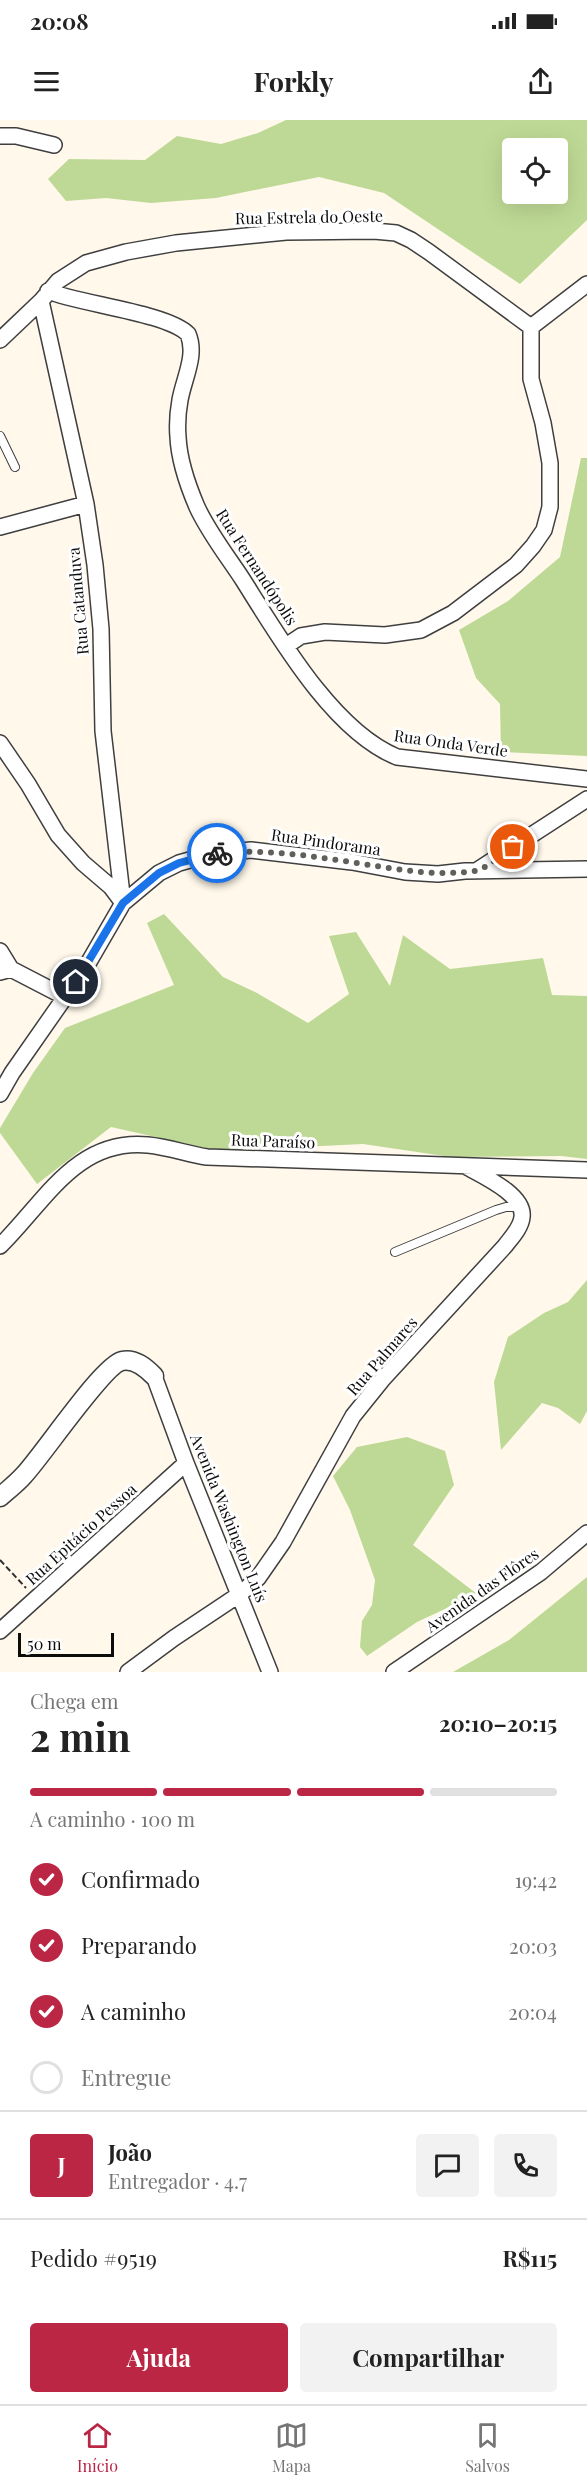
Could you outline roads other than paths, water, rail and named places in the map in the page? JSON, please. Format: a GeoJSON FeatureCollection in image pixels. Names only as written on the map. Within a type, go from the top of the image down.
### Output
{"type":"FeatureCollection","features":[{"type":"Feature","properties":{"kind":"street"},"geometry":{"type":"LineString","coordinates":[[0,136],[16,136],[54,145]]}},
{"type":"Feature","properties":{"kind":"street","name":"Rua Estrela do Oeste"},"geometry":{"type":"LineString","coordinates":[[45,296],[58,281],[86,263],[136,250],[214,238],[276,233],[374,231],[396,234],[411,240],[531,327]]}},
{"type":"Feature","properties":{"kind":"street"},"geometry":{"type":"LineString","coordinates":[[531,327],[587,284]]}},
{"type":"Feature","properties":{"kind":"street"},"geometry":{"type":"LineString","coordinates":[[2,334],[45,296]]}},
{"type":"Feature","properties":{"kind":"street","name":"Rua Fernandópolis"},"geometry":{"type":"LineString","coordinates":[[45,296],[96,303],[175,324],[188,334],[192,352],[180,401],[178,437],[183,466],[202,515],[286,646],[301,636],[325,632],[385,635],[421,630],[453,613],[516,565],[533,546],[544,530],[550,507],[548,453],[543,423],[531,379],[531,327]]}},
{"type":"Feature","properties":{"kind":"street","name":"Rua Catanduva"},"geometry":{"type":"LineString","coordinates":[[45,296],[86,504],[101,629],[104,741],[123,903]]}},
{"type":"Feature","properties":{"kind":"street"},"geometry":{"type":"LineString","coordinates":[[0,527],[86,504]]}},
{"type":"Feature","properties":{"kind":"street","name":"Rua Onda Verde"},"geometry":{"type":"LineString","coordinates":[[286,646],[344,718],[380,751],[397,758],[587,779]]}},
{"type":"Feature","properties":{"kind":"street"},"geometry":{"type":"LineString","coordinates":[[0,743],[28,784],[58,835],[83,863],[111,887],[123,903]]}},
{"type":"Feature","properties":{"kind":"street"},"geometry":{"type":"LineString","coordinates":[[476,871],[587,799]]}},
{"type":"Feature","properties":{"kind":"street","name":"Rua Pindorama"},"geometry":{"type":"LineString","coordinates":[[0,1094],[12,1073],[86,967],[123,903],[159,873],[179,863],[211,854],[251,850],[352,862],[405,872],[438,874],[587,869]]}},
{"type":"Feature","properties":{"kind":"street"},"geometry":{"type":"LineString","coordinates":[[0,951],[6,970],[65,997]]}},
{"type":"Feature","properties":{"kind":"street","name":"Rua Paraíso"},"geometry":{"type":"LineString","coordinates":[[0,1246],[66,1172],[105,1148],[127,1144],[150,1145],[207,1157],[587,1170]]}},
{"type":"Feature","properties":{"kind":"street"},"geometry":{"type":"LineString","coordinates":[[467,1167],[511,1195],[520,1207]]}},
{"type":"Feature","properties":{"kind":"street","name":"Rua Palmares"},"geometry":{"type":"LineString","coordinates":[[129,1672],[174,1638],[240,1594],[258,1578],[283,1542],[354,1416],[382,1380],[505,1246],[518,1229],[522,1216],[520,1207]]}},
{"type":"Feature","properties":{"kind":"street"},"geometry":{"type":"LineString","coordinates":[[0,1497],[23,1476],[96,1383],[113,1365],[130,1360],[143,1366],[154,1376]]}},
{"type":"Feature","properties":{"kind":"street","name":"Avenida Washington Luís"},"geometry":{"type":"LineString","coordinates":[[154,1376],[186,1463],[270,1672]]}},
{"type":"Feature","properties":{"kind":"street","name":"Rua Epitácio Pessoa"},"geometry":{"type":"LineString","coordinates":[[0,1631],[186,1463]]}},
{"type":"Feature","properties":{"kind":"street","name":"Avenida das Flôres"},"geometry":{"type":"LineString","coordinates":[[394,1672],[541,1572],[587,1533]]}},
{"type":"Feature","properties":{"kind":"lane"},"geometry":{"type":"LineString","coordinates":[[0,436],[15,467]]}},
{"type":"Feature","properties":{"kind":"lane"},"geometry":{"type":"LineString","coordinates":[[395,1252],[496,1210],[520,1207]]}}]}
